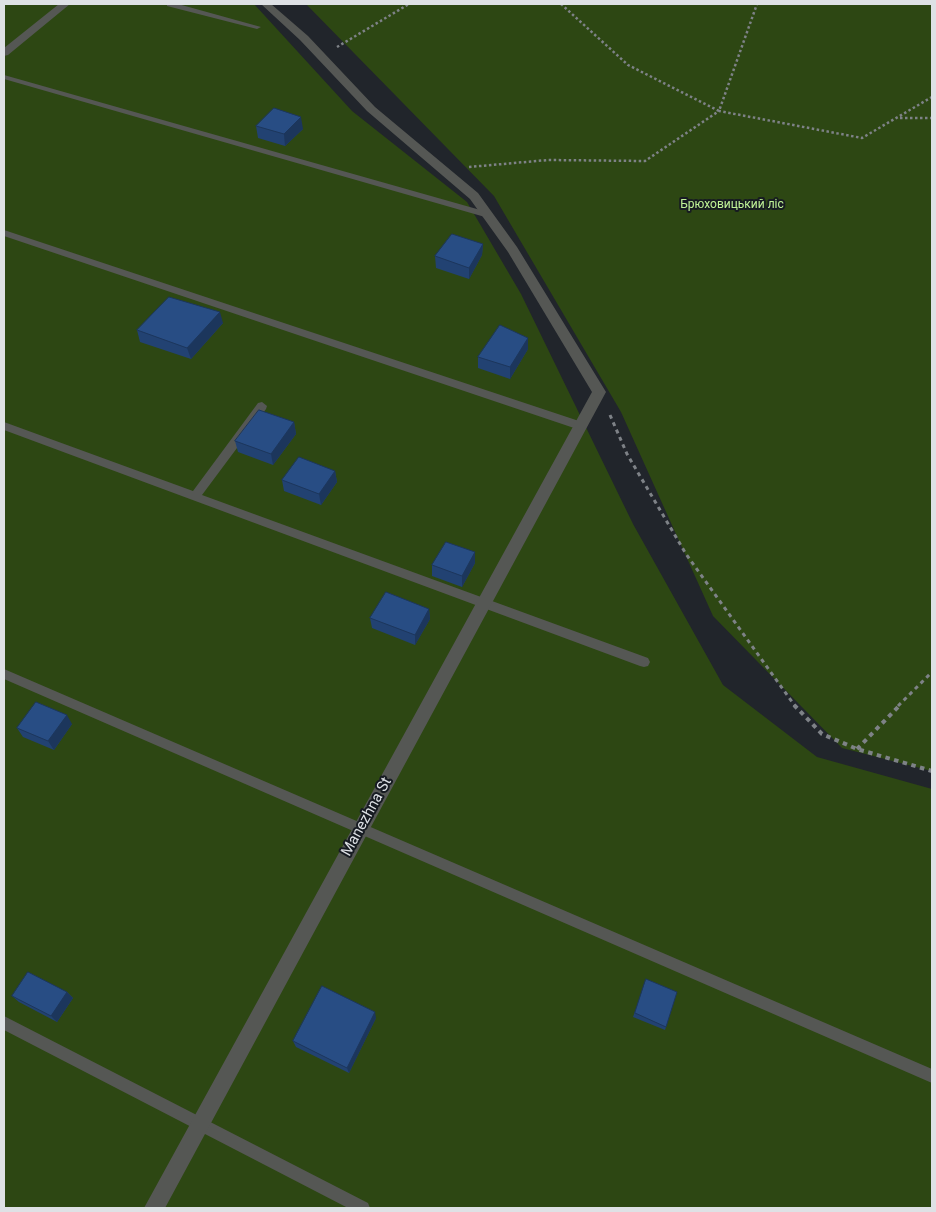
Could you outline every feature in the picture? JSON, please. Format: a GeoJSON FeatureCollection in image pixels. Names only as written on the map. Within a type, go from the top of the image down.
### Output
{"type":"FeatureCollection","features":[{"type":"Feature","properties":{"kind":"street"},"geometry":{"type":"LineString","coordinates":[[4,53],[65,4]]}},
{"type":"Feature","properties":{"kind":"street"},"geometry":{"type":"LineString","coordinates":[[266,4],[304,38],[372,109],[474,196],[513,250],[600,392]]}},
{"type":"Feature","properties":{"kind":"street","name":"Manezhna St"},"geometry":{"type":"LineString","coordinates":[[154,1208],[600,392]]}},
{"type":"Feature","properties":{"kind":"lane"},"geometry":{"type":"LineString","coordinates":[[170,4],[257,27]]}},
{"type":"Feature","properties":{"kind":"lane"},"geometry":{"type":"LineString","coordinates":[[4,77],[488,215]]}},
{"type":"Feature","properties":{"kind":"lane"},"geometry":{"type":"LineString","coordinates":[[4,233],[581,426]]}},
{"type":"Feature","properties":{"kind":"lane"},"geometry":{"type":"LineString","coordinates":[[195,496],[262,406]]}},
{"type":"Feature","properties":{"kind":"lane"},"geometry":{"type":"LineString","coordinates":[[4,426],[644,662]]}},
{"type":"Feature","properties":{"kind":"lane"},"geometry":{"type":"LineString","coordinates":[[4,674],[360,830],[932,1076]]}},
{"type":"Feature","properties":{"kind":"lane"},"geometry":{"type":"LineString","coordinates":[[4,1023],[363,1208]]}},
{"type":"Feature","properties":{"kind":"path"},"geometry":{"type":"LineString","coordinates":[[322,57],[409,4]]}},
{"type":"Feature","properties":{"kind":"path"},"geometry":{"type":"LineString","coordinates":[[561,4],[628,65],[719,111],[862,138],[932,97]]}},
{"type":"Feature","properties":{"kind":"path"},"geometry":{"type":"LineString","coordinates":[[443,170],[548,160],[645,161],[719,111],[758,4]]}},
{"type":"Feature","properties":{"kind":"path"},"geometry":{"type":"LineString","coordinates":[[898,118],[932,118]]}},
{"type":"Feature","properties":{"kind":"path"},"geometry":{"type":"LineString","coordinates":[[600,392],[632,462],[686,554],[790,701],[822,734],[857,749],[932,771]]}},
{"type":"Feature","properties":{"kind":"path"},"geometry":{"type":"LineString","coordinates":[[857,749],[932,672]]}},
{"type":"Feature","properties":{"kind":"green space"},"geometry":{"type":"Polygon","coordinates":[[[4,4],[254,4],[352,111],[467,202],[521,294],[633,524],[723,685],[817,757],[932,789],[932,1208],[4,1208],[4,4]]]}},
{"type":"Feature","properties":{"kind":"green space","name":"Брюховицький ліс"},"geometry":{"type":"Polygon","coordinates":[[[306,4],[932,4],[932,771],[842,748],[713,616],[621,412],[494,196],[306,4]]]}},
{"type":"Feature","properties":{"kind":"building"},"geometry":{"type":"Polygon","coordinates":[[[274,108],[301,117],[284,134],[256,126],[274,108]]]}},
{"type":"Feature","properties":{"kind":"building"},"geometry":{"type":"Polygon","coordinates":[[[452,234],[483,244],[469,268],[435,256],[452,234]]]}},
{"type":"Feature","properties":{"kind":"building"},"geometry":{"type":"Polygon","coordinates":[[[169,297],[220,312],[187,348],[137,330],[169,297]]]}},
{"type":"Feature","properties":{"kind":"building"},"geometry":{"type":"Polygon","coordinates":[[[500,325],[528,338],[510,367],[478,357],[500,325]]]}},
{"type":"Feature","properties":{"kind":"building"},"geometry":{"type":"Polygon","coordinates":[[[259,410],[294,422],[271,454],[235,441],[259,410]]]}},
{"type":"Feature","properties":{"kind":"building"},"geometry":{"type":"Polygon","coordinates":[[[299,457],[335,471],[319,494],[282,480],[299,457]]]}},
{"type":"Feature","properties":{"kind":"building"},"geometry":{"type":"Polygon","coordinates":[[[446,542],[475,552],[462,576],[432,565],[446,542]]]}},
{"type":"Feature","properties":{"kind":"building"},"geometry":{"type":"Polygon","coordinates":[[[386,592],[429,609],[415,635],[370,618],[386,592]]]}},
{"type":"Feature","properties":{"kind":"building"},"geometry":{"type":"Polygon","coordinates":[[[36,702],[67,715],[48,741],[17,728],[36,702]]]}},
{"type":"Feature","properties":{"kind":"building"},"geometry":{"type":"Polygon","coordinates":[[[28,972],[67,992],[51,1016],[12,996],[28,972]]]}},
{"type":"Feature","properties":{"kind":"building"},"geometry":{"type":"Polygon","coordinates":[[[646,979],[677,992],[666,1027],[635,1013],[646,979]]]}},
{"type":"Feature","properties":{"kind":"building"},"geometry":{"type":"Polygon","coordinates":[[[322,986],[375,1012],[347,1068],[293,1041],[322,986]]]}}]}
